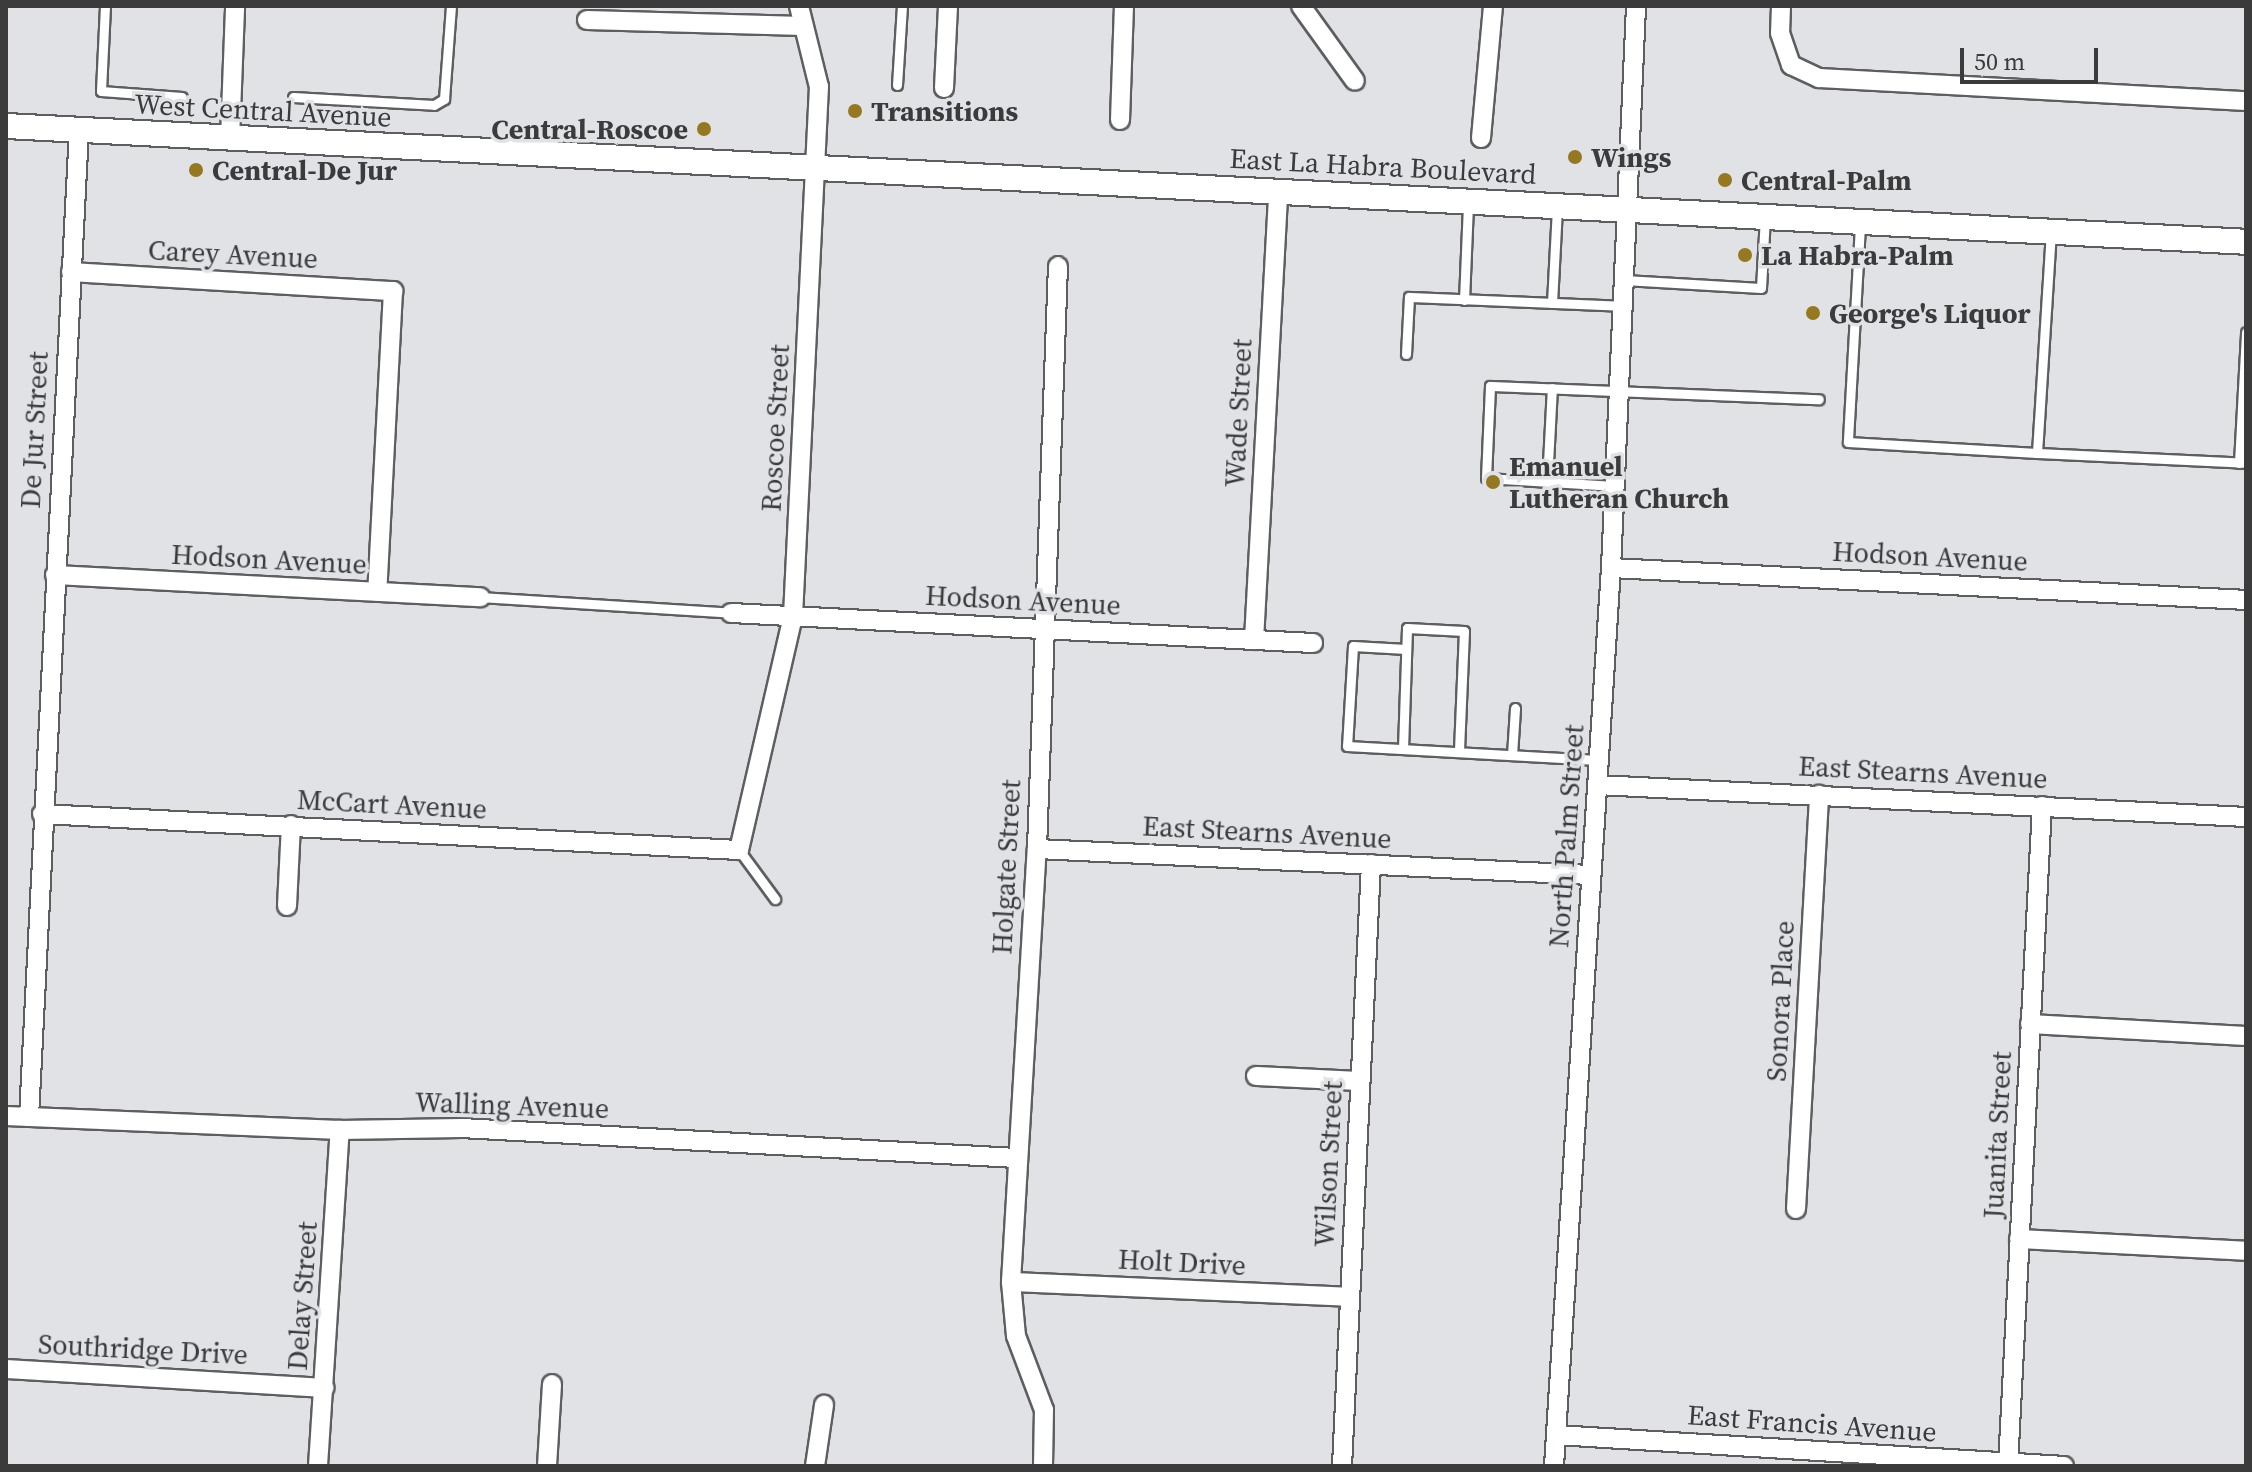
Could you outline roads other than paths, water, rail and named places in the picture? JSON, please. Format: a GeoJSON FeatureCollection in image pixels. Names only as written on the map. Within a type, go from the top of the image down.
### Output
{"type":"FeatureCollection","features":[{"type":"Feature","properties":{"kind":"main road","name":"West Central Avenue"},"geometry":{"type":"LineString","coordinates":[[6,126],[516,153]]}},
{"type":"Feature","properties":{"kind":"main road","name":"East La Habra Boulevard"},"geometry":{"type":"LineString","coordinates":[[516,153],[2246,242]]}},
{"type":"Feature","properties":{"kind":"street"},"geometry":{"type":"LineString","coordinates":[[230,139],[235,6]]}},
{"type":"Feature","properties":{"kind":"street","name":"Roscoe Street"},"geometry":{"type":"LineString","coordinates":[[739,850],[793,616],[819,87],[799,6]]}},
{"type":"Feature","properties":{"kind":"street"},"geometry":{"type":"LineString","coordinates":[[944,88],[948,6]]}},
{"type":"Feature","properties":{"kind":"street"},"geometry":{"type":"LineString","coordinates":[[1120,120],[1124,6]]}},
{"type":"Feature","properties":{"kind":"street"},"geometry":{"type":"LineString","coordinates":[[1301,6],[1355,81]]}},
{"type":"Feature","properties":{"kind":"street"},"geometry":{"type":"LineString","coordinates":[[1481,138],[1493,6]]}},
{"type":"Feature","properties":{"kind":"street","name":"North Palm Street"},"geometry":{"type":"LineString","coordinates":[[1554,1466],[1611,568],[1636,6]]}},
{"type":"Feature","properties":{"kind":"street"},"geometry":{"type":"LineString","coordinates":[[1781,6],[1780,33],[1791,65],[1819,78],[2246,101]]}},
{"type":"Feature","properties":{"kind":"street"},"geometry":{"type":"LineString","coordinates":[[587,20],[803,26]]}},
{"type":"Feature","properties":{"kind":"street","name":"De Jur Street"},"geometry":{"type":"LineString","coordinates":[[29,1117],[79,130]]}},
{"type":"Feature","properties":{"kind":"street","name":"Wade Street"},"geometry":{"type":"LineString","coordinates":[[1254,640],[1278,190]]}},
{"type":"Feature","properties":{"kind":"street","name":"Holgate Street"},"geometry":{"type":"LineString","coordinates":[[1043,1466],[1044,1410],[1016,1336],[1011,1282],[1016,1158],[1037,849],[1058,266]]}},
{"type":"Feature","properties":{"kind":"street","name":"Carey Avenue"},"geometry":{"type":"LineString","coordinates":[[71,272],[393,291],[377,592]]}},
{"type":"Feature","properties":{"kind":"street","name":"Hodson Avenue"},"geometry":{"type":"LineString","coordinates":[[1611,568],[2246,600]]}},
{"type":"Feature","properties":{"kind":"street","name":"Hodson Avenue"},"geometry":{"type":"LineString","coordinates":[[55,575],[480,597]]}},
{"type":"Feature","properties":{"kind":"street","name":"Hodson Avenue"},"geometry":{"type":"LineString","coordinates":[[731,613],[1313,643]]}},
{"type":"Feature","properties":{"kind":"street","name":"East Stearns Avenue"},"geometry":{"type":"LineString","coordinates":[[1597,785],[2246,817]]}},
{"type":"Feature","properties":{"kind":"street","name":"Sonora Place"},"geometry":{"type":"LineString","coordinates":[[1796,1209],[1819,795]]}},
{"type":"Feature","properties":{"kind":"street","name":"Juanita Street"},"geometry":{"type":"LineString","coordinates":[[2008,1464],[2042,806]]}},
{"type":"Feature","properties":{"kind":"street","name":"McCart Avenue"},"geometry":{"type":"LineString","coordinates":[[42,814],[739,850]]}},
{"type":"Feature","properties":{"kind":"street"},"geometry":{"type":"LineString","coordinates":[[287,906],[291,825]]}},
{"type":"Feature","properties":{"kind":"street","name":"East Stearns Avenue"},"geometry":{"type":"LineString","coordinates":[[1037,849],[1591,875]]}},
{"type":"Feature","properties":{"kind":"street","name":"Wilson Street"},"geometry":{"type":"LineString","coordinates":[[1342,1466],[1371,864]]}},
{"type":"Feature","properties":{"kind":"street"},"geometry":{"type":"LineString","coordinates":[[2030,1024],[2246,1036]]}},
{"type":"Feature","properties":{"kind":"street"},"geometry":{"type":"LineString","coordinates":[[1256,1076],[1360,1081]]}},
{"type":"Feature","properties":{"kind":"street","name":"Walling Avenue"},"geometry":{"type":"LineString","coordinates":[[6,1116],[340,1130],[461,1128],[1016,1158]]}},
{"type":"Feature","properties":{"kind":"street","name":"Delay Street"},"geometry":{"type":"LineString","coordinates":[[318,1466],[340,1130]]}},
{"type":"Feature","properties":{"kind":"street"},"geometry":{"type":"LineString","coordinates":[[2019,1239],[2246,1251]]}},
{"type":"Feature","properties":{"kind":"street","name":"Holt Drive"},"geometry":{"type":"LineString","coordinates":[[1011,1282],[1350,1297]]}},
{"type":"Feature","properties":{"kind":"street","name":"Southridge Drive"},"geometry":{"type":"LineString","coordinates":[[6,1369],[324,1388]]}},
{"type":"Feature","properties":{"kind":"street"},"geometry":{"type":"LineString","coordinates":[[547,1466],[552,1384]]}},
{"type":"Feature","properties":{"kind":"street"},"geometry":{"type":"LineString","coordinates":[[815,1466],[824,1405]]}},
{"type":"Feature","properties":{"kind":"street","name":"East Francis Avenue"},"geometry":{"type":"LineString","coordinates":[[1556,1435],[1784,1458],[2064,1466]]}},
{"type":"Feature","properties":{"kind":"lane"},"geometry":{"type":"LineString","coordinates":[[105,6],[101,91],[182,97]]}},
{"type":"Feature","properties":{"kind":"lane"},"geometry":{"type":"LineString","coordinates":[[293,97],[434,105],[444,99],[451,6]]}},
{"type":"Feature","properties":{"kind":"lane"},"geometry":{"type":"LineString","coordinates":[[897,85],[902,6]]}},
{"type":"Feature","properties":{"kind":"lane"},"geometry":{"type":"LineString","coordinates":[[1464,300],[1468,201]]}},
{"type":"Feature","properties":{"kind":"lane"},"geometry":{"type":"LineString","coordinates":[[1552,303],[1557,206]]}},
{"type":"Feature","properties":{"kind":"lane"},"geometry":{"type":"LineString","coordinates":[[1624,280],[1761,288],[1765,217]]}},
{"type":"Feature","properties":{"kind":"lane"},"geometry":{"type":"LineString","coordinates":[[1861,222],[1848,442],[2242,463],[2246,332]]}},
{"type":"Feature","properties":{"kind":"lane"},"geometry":{"type":"LineString","coordinates":[[2037,453],[2051,232]]}},
{"type":"Feature","properties":{"kind":"lane"},"geometry":{"type":"LineString","coordinates":[[1406,354],[1409,297],[1622,306]]}},
{"type":"Feature","properties":{"kind":"lane"},"geometry":{"type":"LineString","coordinates":[[1614,486],[1486,478],[1490,386],[1819,399]]}},
{"type":"Feature","properties":{"kind":"lane"},"geometry":{"type":"LineString","coordinates":[[1547,482],[1552,388]]}},
{"type":"Feature","properties":{"kind":"lane"},"geometry":{"type":"LineString","coordinates":[[480,597],[731,613]]}},
{"type":"Feature","properties":{"kind":"lane"},"geometry":{"type":"LineString","coordinates":[[1403,749],[1407,628],[1464,631],[1459,752]]}},
{"type":"Feature","properties":{"kind":"lane"},"geometry":{"type":"LineString","coordinates":[[1406,649],[1353,646],[1347,746],[1598,760]]}},
{"type":"Feature","properties":{"kind":"lane"},"geometry":{"type":"LineString","coordinates":[[1512,755],[1515,708]]}},
{"type":"Feature","properties":{"kind":"lane"},"geometry":{"type":"LineString","coordinates":[[739,850],[775,899]]}},
{"type":"Feature","properties":{"kind":"place","name":"Transitions"},"geometry":{"type":"Point","coordinates":[855,111]}},
{"type":"Feature","properties":{"kind":"place","name":"Central-Roscoe"},"geometry":{"type":"Point","coordinates":[704,129]}},
{"type":"Feature","properties":{"kind":"place","name":"Wings"},"geometry":{"type":"Point","coordinates":[1575,157]}},
{"type":"Feature","properties":{"kind":"place","name":"Central-De Jur"},"geometry":{"type":"Point","coordinates":[196,170]}},
{"type":"Feature","properties":{"kind":"place","name":"Central-Palm"},"geometry":{"type":"Point","coordinates":[1725,180]}},
{"type":"Feature","properties":{"kind":"place","name":"La Habra-Palm"},"geometry":{"type":"Point","coordinates":[1745,255]}},
{"type":"Feature","properties":{"kind":"place","name":"George's Liquor"},"geometry":{"type":"Point","coordinates":[1813,313]}},
{"type":"Feature","properties":{"kind":"place","name":"Emanuel Lutheran Church"},"geometry":{"type":"Point","coordinates":[1493,482]}}]}
